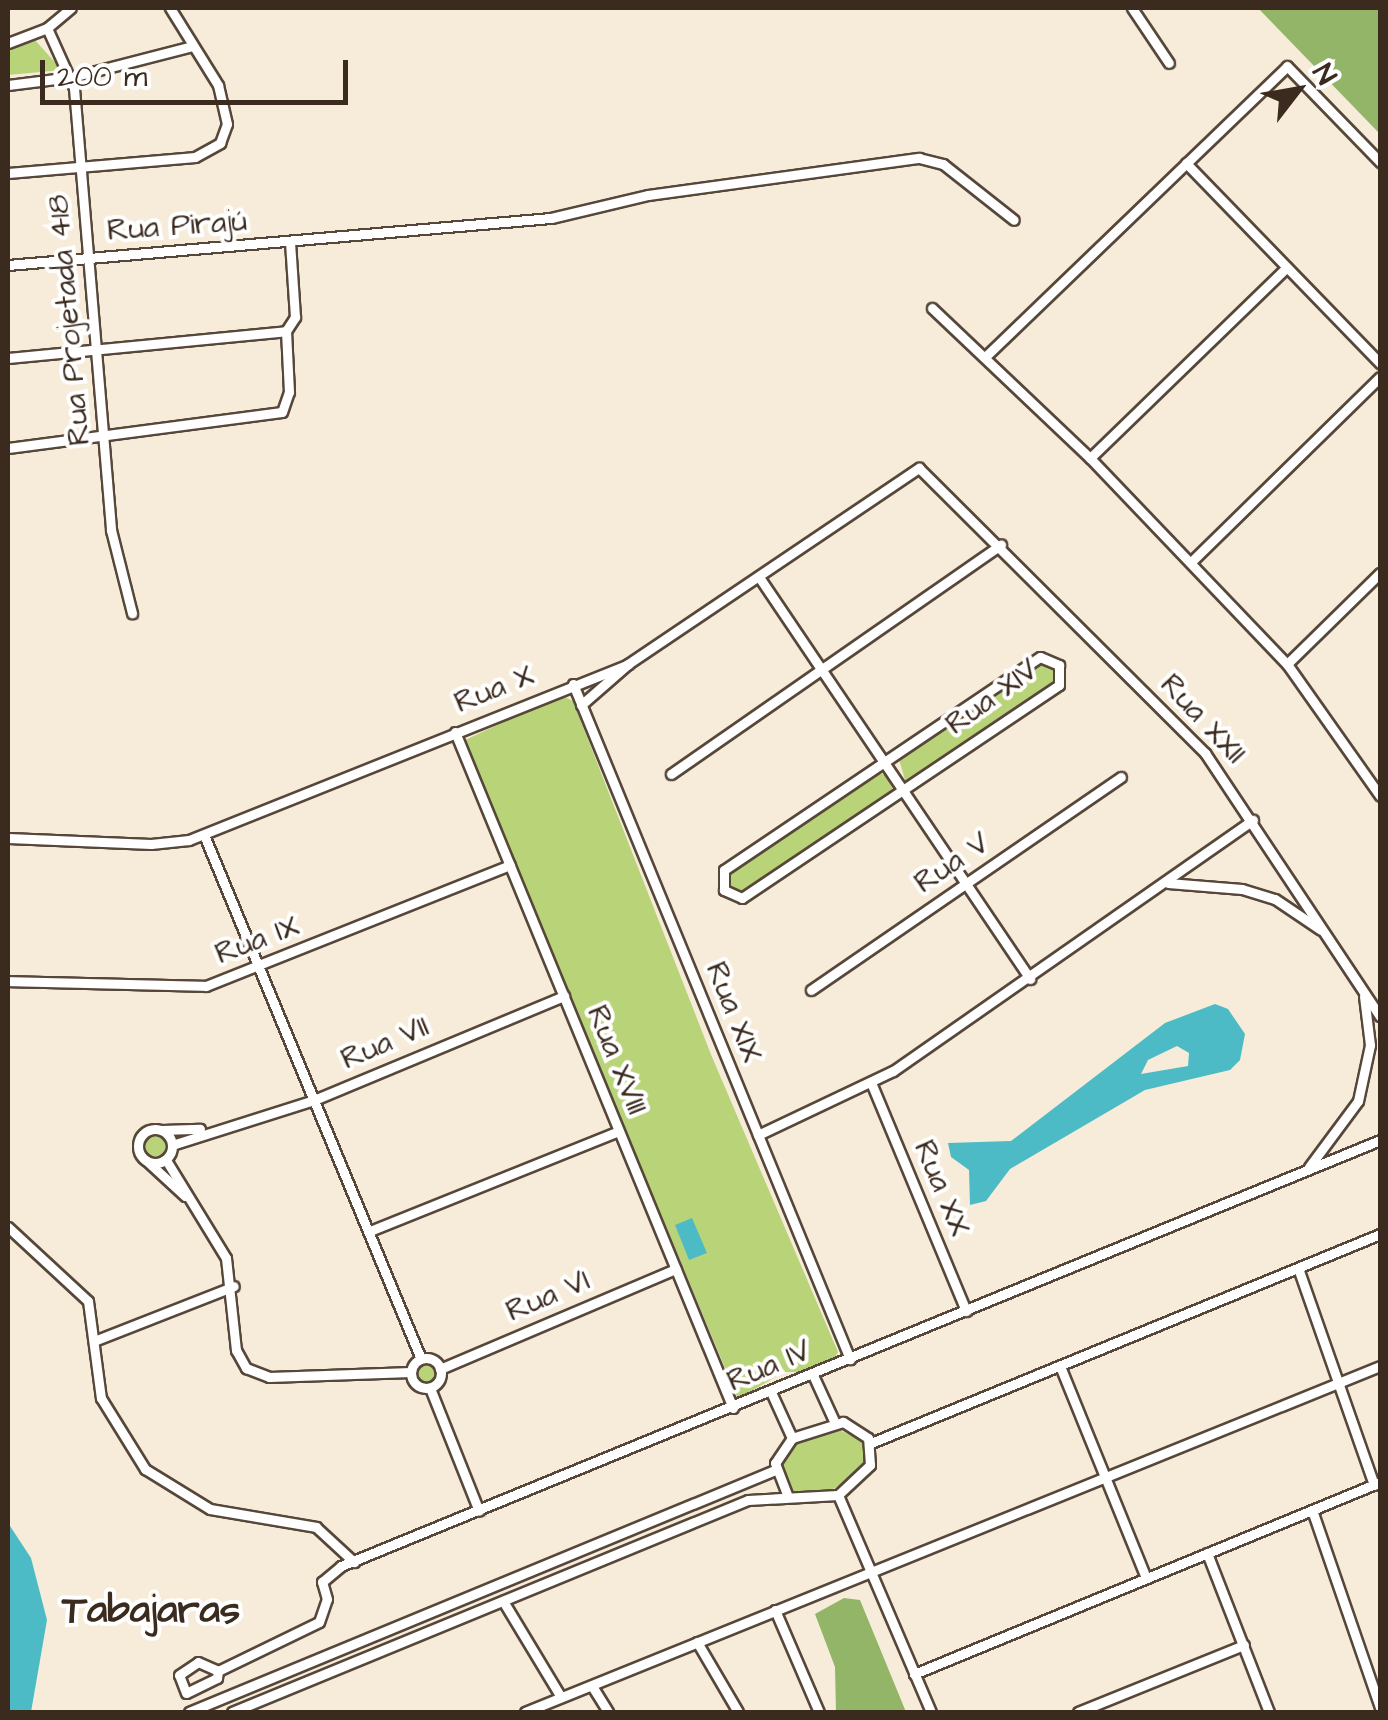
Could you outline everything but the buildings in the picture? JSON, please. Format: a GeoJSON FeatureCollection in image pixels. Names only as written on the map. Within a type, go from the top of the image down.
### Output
{"type":"FeatureCollection","features":[{"type":"Feature","properties":{"kind":"street"},"geometry":{"type":"LineString","coordinates":[[8,42],[47,28],[71,8]]}},
{"type":"Feature","properties":{"kind":"street"},"geometry":{"type":"LineString","coordinates":[[8,173],[195,157],[220,143],[227,124],[222,98],[170,8]]}},
{"type":"Feature","properties":{"kind":"street"},"geometry":{"type":"LineString","coordinates":[[1132,8],[1169,63]]}},
{"type":"Feature","properties":{"kind":"street","name":"Rua Projetada 418"},"geometry":{"type":"LineString","coordinates":[[47,28],[72,77],[98,349],[110,530],[132,612]]}},
{"type":"Feature","properties":{"kind":"street"},"geometry":{"type":"LineString","coordinates":[[8,85],[72,77],[193,46]]}},
{"type":"Feature","properties":{"kind":"street"},"geometry":{"type":"LineString","coordinates":[[985,356],[1287,66],[1380,162]]}},
{"type":"Feature","properties":{"kind":"street","name":"Rua Pirajú"},"geometry":{"type":"LineString","coordinates":[[8,265],[551,218],[648,195],[919,158],[942,164],[1014,220]]}},
{"type":"Feature","properties":{"kind":"street"},"geometry":{"type":"LineString","coordinates":[[1186,163],[1380,363]]}},
{"type":"Feature","properties":{"kind":"street"},"geometry":{"type":"LineString","coordinates":[[8,358],[282,332],[295,317],[290,242]]}},
{"type":"Feature","properties":{"kind":"street"},"geometry":{"type":"LineString","coordinates":[[1090,458],[1286,266]]}},
{"type":"Feature","properties":{"kind":"street"},"geometry":{"type":"LineString","coordinates":[[932,308],[1090,458],[1287,664],[1380,796]]}},
{"type":"Feature","properties":{"kind":"street"},"geometry":{"type":"LineString","coordinates":[[8,448],[277,414],[290,392],[282,332]]}},
{"type":"Feature","properties":{"kind":"street"},"geometry":{"type":"LineString","coordinates":[[1191,562],[1380,377]]}},
{"type":"Feature","properties":{"kind":"street","name":"Rua X"},"geometry":{"type":"LineString","coordinates":[[8,838],[150,844],[204,835],[628,664],[914,470],[926,470],[947,490]]}},
{"type":"Feature","properties":{"kind":"street","name":"Rua XXII"},"geometry":{"type":"LineString","coordinates":[[947,490],[1205,753],[1380,1016]]}},
{"type":"Feature","properties":{"kind":"street"},"geometry":{"type":"LineString","coordinates":[[671,774],[1001,546]]}},
{"type":"Feature","properties":{"kind":"street"},"geometry":{"type":"LineString","coordinates":[[1287,664],[1380,573]]}},
{"type":"Feature","properties":{"kind":"street"},"geometry":{"type":"LineString","coordinates":[[760,577],[1030,978]]}},
{"type":"Feature","properties":{"kind":"street","name":"Rua XIV"},"geometry":{"type":"LineString","coordinates":[[1040,657],[1058,665],[1059,685],[742,898],[724,890],[724,870],[886,761],[1040,657]]}},
{"type":"Feature","properties":{"kind":"street"},"geometry":{"type":"LineString","coordinates":[[581,705],[628,664]]}},
{"type":"Feature","properties":{"kind":"street","name":"Rua XIX"},"geometry":{"type":"LineString","coordinates":[[572,684],[850,1359]]}},
{"type":"Feature","properties":{"kind":"street","name":"Rua XVIII"},"geometry":{"type":"LineString","coordinates":[[455,732],[733,1408]]}},
{"type":"Feature","properties":{"kind":"street"},"geometry":{"type":"LineString","coordinates":[[1372,783],[1380,774]]}},
{"type":"Feature","properties":{"kind":"street","name":"Rua V"},"geometry":{"type":"LineString","coordinates":[[811,990],[1121,776]]}},
{"type":"Feature","properties":{"kind":"street"},"geometry":{"type":"LineString","coordinates":[[758,1135],[872,1085],[1253,820]]}},
{"type":"Feature","properties":{"kind":"street"},"geometry":{"type":"LineString","coordinates":[[204,835],[262,967],[421,1359],[440,1369],[430,1388],[479,1510]]}},
{"type":"Feature","properties":{"kind":"street","name":"Rua IX"},"geometry":{"type":"LineString","coordinates":[[8,980],[194,987],[262,967],[510,865]]}},
{"type":"Feature","properties":{"kind":"street"},"geometry":{"type":"LineString","coordinates":[[1166,883],[1242,888],[1288,906],[1327,935]]}},
{"type":"Feature","properties":{"kind":"street"},"geometry":{"type":"LineString","coordinates":[[1306,1170],[1358,1102],[1370,1045],[1362,988]]}},
{"type":"Feature","properties":{"kind":"street","name":"Rua VII"},"geometry":{"type":"LineString","coordinates":[[222,1128],[314,1100],[564,996]]}},
{"type":"Feature","properties":{"kind":"street","name":"Rua XX"},"geometry":{"type":"LineString","coordinates":[[872,1085],[966,1310]]}},
{"type":"Feature","properties":{"kind":"street"},"geometry":{"type":"LineString","coordinates":[[192,1201],[146,1161],[140,1138],[162,1130],[222,1128]]}},
{"type":"Feature","properties":{"kind":"street"},"geometry":{"type":"LineString","coordinates":[[166,1160],[172,1145],[222,1128]]}},
{"type":"Feature","properties":{"kind":"street"},"geometry":{"type":"LineString","coordinates":[[162,1130],[172,1145]]}},
{"type":"Feature","properties":{"kind":"street"},"geometry":{"type":"LineString","coordinates":[[370,1231],[619,1131]]}},
{"type":"Feature","properties":{"kind":"street","name":"Rua IV"},"geometry":{"type":"LineString","coordinates":[[218,1670],[319,1622],[327,1599],[322,1582],[354,1562],[1380,1140]]}},
{"type":"Feature","properties":{"kind":"street"},"geometry":{"type":"LineString","coordinates":[[146,1161],[166,1160]]}},
{"type":"Feature","properties":{"kind":"street"},"geometry":{"type":"LineString","coordinates":[[166,1160],[220,1242],[234,1286],[236,1350],[252,1373],[411,1372]]}},
{"type":"Feature","properties":{"kind":"street"},"geometry":{"type":"LineString","coordinates":[[8,1227],[85,1296],[108,1414],[156,1478],[210,1509],[316,1527],[354,1562]]}},
{"type":"Feature","properties":{"kind":"street"},"geometry":{"type":"LineString","coordinates":[[871,1443],[1380,1234]]}},
{"type":"Feature","properties":{"kind":"street","name":"Rua VI"},"geometry":{"type":"LineString","coordinates":[[440,1369],[676,1268]]}},
{"type":"Feature","properties":{"kind":"street"},"geometry":{"type":"LineString","coordinates":[[914,1674],[1377,1484],[1336,1384],[1298,1268]]}},
{"type":"Feature","properties":{"kind":"street"},"geometry":{"type":"LineString","coordinates":[[94,1342],[234,1286]]}},
{"type":"Feature","properties":{"kind":"street"},"geometry":{"type":"LineString","coordinates":[[411,1372],[421,1359]]}},
{"type":"Feature","properties":{"kind":"street"},"geometry":{"type":"LineString","coordinates":[[1060,1366],[1146,1578]]}},
{"type":"Feature","properties":{"kind":"street"},"geometry":{"type":"LineString","coordinates":[[526,1712],[1380,1366]]}},
{"type":"Feature","properties":{"kind":"street"},"geometry":{"type":"LineString","coordinates":[[411,1372],[416,1385],[430,1388]]}},
{"type":"Feature","properties":{"kind":"street"},"geometry":{"type":"LineString","coordinates":[[812,1375],[835,1422]]}},
{"type":"Feature","properties":{"kind":"street"},"geometry":{"type":"LineString","coordinates":[[771,1392],[792,1438]]}},
{"type":"Feature","properties":{"kind":"street"},"geometry":{"type":"LineString","coordinates":[[189,1712],[775,1470],[792,1438],[835,1422],[856,1426],[871,1443]]}},
{"type":"Feature","properties":{"kind":"street"},"geometry":{"type":"LineString","coordinates":[[232,1695],[235,1711],[748,1500],[787,1495],[816,1500],[838,1495],[862,1479],[871,1443]]}},
{"type":"Feature","properties":{"kind":"street"},"geometry":{"type":"LineString","coordinates":[[775,1470],[787,1495]]}},
{"type":"Feature","properties":{"kind":"street"},"geometry":{"type":"LineString","coordinates":[[838,1495],[931,1712]]}},
{"type":"Feature","properties":{"kind":"street"},"geometry":{"type":"LineString","coordinates":[[1312,1510],[1380,1708]]}},
{"type":"Feature","properties":{"kind":"street"},"geometry":{"type":"LineString","coordinates":[[1207,1553],[1269,1712]]}},
{"type":"Feature","properties":{"kind":"street"},"geometry":{"type":"LineString","coordinates":[[504,1601],[561,1697]]}},
{"type":"Feature","properties":{"kind":"street"},"geometry":{"type":"LineString","coordinates":[[775,1610],[819,1712]]}},
{"type":"Feature","properties":{"kind":"street"},"geometry":{"type":"LineString","coordinates":[[697,1642],[738,1712]]}},
{"type":"Feature","properties":{"kind":"street"},"geometry":{"type":"LineString","coordinates":[[1078,1712],[1244,1645]]}},
{"type":"Feature","properties":{"kind":"street"},"geometry":{"type":"LineString","coordinates":[[198,1662],[218,1670],[200,1692],[179,1686],[184,1667],[198,1662]]}},
{"type":"Feature","properties":{"kind":"street"},"geometry":{"type":"LineString","coordinates":[[592,1686],[608,1712]]}},
{"type":"Feature","properties":{"kind":"green space"},"geometry":{"type":"Polygon","coordinates":[[[1258,8],[1380,8],[1380,134],[1258,8]]]}},
{"type":"Feature","properties":{"kind":"green space"},"geometry":{"type":"Polygon","coordinates":[[[33,38],[62,70],[8,75],[8,45],[33,38]]]}},
{"type":"Feature","properties":{"kind":"green space"},"geometry":{"type":"Polygon","coordinates":[[[1040,663],[1054,667],[1055,683],[914,782],[905,780],[899,759],[1040,663]]]}},
{"type":"Feature","properties":{"kind":"green space"},"geometry":{"type":"Polygon","coordinates":[[[561,695],[573,701],[712,1057],[838,1352],[833,1360],[807,1372],[784,1372],[738,1399],[463,741],[561,695]]]}},
{"type":"Feature","properties":{"kind":"green space"},"geometry":{"type":"Polygon","coordinates":[[[877,773],[886,775],[894,792],[744,891],[730,887],[730,871],[877,773]]]}},
{"type":"Feature","properties":{"kind":"green space"},"geometry":{"type":"Polygon","coordinates":[[[155,1132],[165,1136],[169,1146],[165,1156],[155,1160],[145,1156],[141,1146],[145,1136],[155,1132]]]}},
{"type":"Feature","properties":{"kind":"green space"},"geometry":{"type":"Polygon","coordinates":[[[426,1360],[435,1364],[439,1373],[435,1382],[426,1386],[417,1382],[413,1373],[417,1364],[426,1360]]]}},
{"type":"Feature","properties":{"kind":"green space"},"geometry":{"type":"Polygon","coordinates":[[[835,1428],[864,1441],[867,1456],[858,1475],[824,1494],[790,1491],[782,1460],[796,1443],[835,1428]]]}},
{"type":"Feature","properties":{"kind":"green space"},"geometry":{"type":"Polygon","coordinates":[[[844,1598],[860,1600],[906,1712],[836,1712],[835,1667],[815,1614],[844,1598]]]}},
{"type":"Feature","properties":{"kind":"water"},"geometry":{"type":"Polygon","coordinates":[[[1215,1004],[1228,1009],[1245,1034],[1240,1060],[1230,1070],[1145,1090],[1010,1169],[986,1201],[970,1205],[969,1170],[951,1157],[948,1143],[1011,1141],[1165,1023],[1215,1004]],[[1177,1046],[1148,1060],[1141,1074],[1188,1066],[1189,1053],[1177,1046]]]}},
{"type":"Feature","properties":{"kind":"water"},"geometry":{"type":"Polygon","coordinates":[[[692,1218],[707,1253],[689,1260],[675,1225],[692,1218]]]}},
{"type":"Feature","properties":{"kind":"water"},"geometry":{"type":"Polygon","coordinates":[[[8,1523],[31,1558],[47,1620],[31,1712],[8,1712],[8,1523]]]}},
{"type":"Feature","properties":{"kind":"district","name":"Tabajaras"},"geometry":{"type":"Point","coordinates":[151,1611]}}]}
